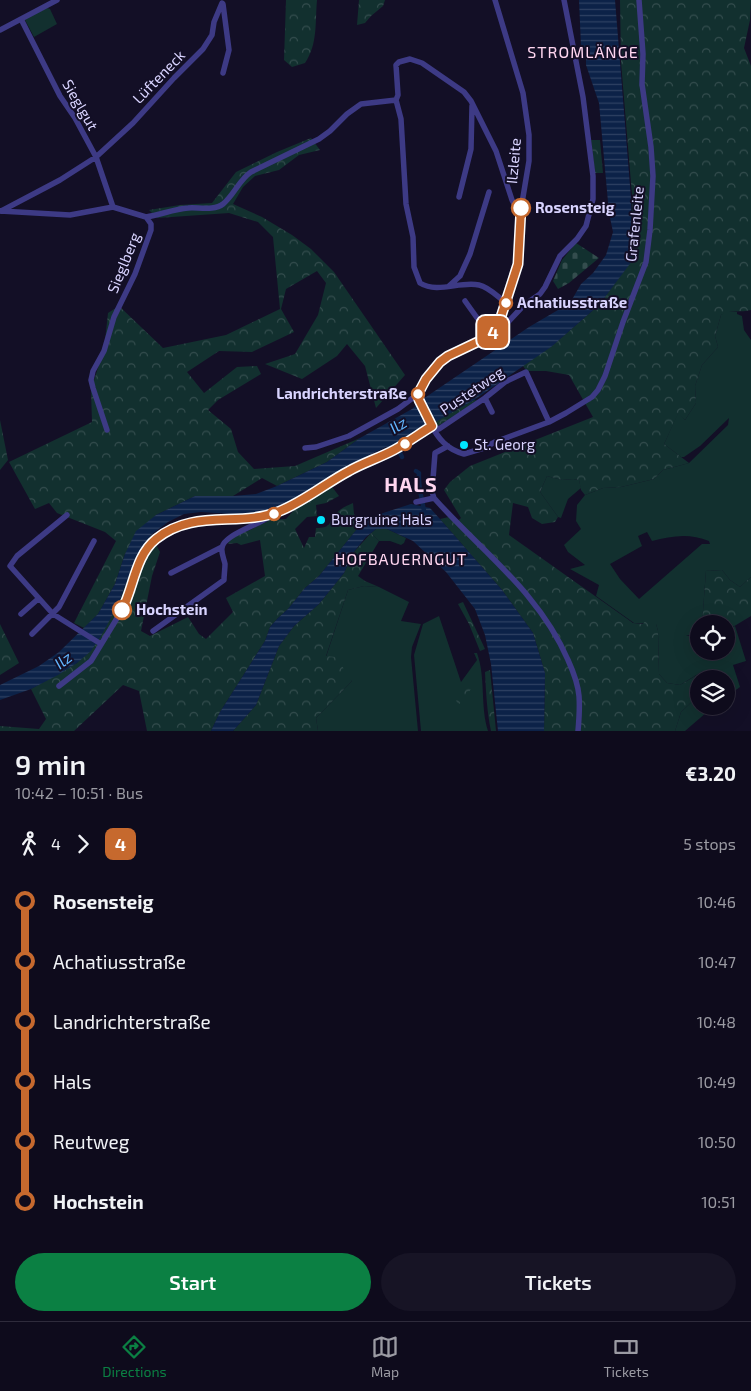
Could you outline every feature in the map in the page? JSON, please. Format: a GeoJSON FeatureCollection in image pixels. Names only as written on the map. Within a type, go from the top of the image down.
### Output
{"type":"FeatureCollection","features":[{"type":"Feature","properties":{"kind":"street"},"geometry":{"type":"LineString","coordinates":[[0,30],[57,0]]}},
{"type":"Feature","properties":{"kind":"street","name":"Ilzleite"},"geometry":{"type":"LineString","coordinates":[[495,0],[520,79],[529,135],[530,161],[520,216],[520,256],[498,326]]}},
{"type":"Feature","properties":{"kind":"street"},"geometry":{"type":"LineString","coordinates":[[305,448],[316,447],[349,436],[418,397],[426,379],[440,362],[448,356],[490,336],[498,326],[508,322],[524,305],[540,294],[560,256],[577,239],[586,226],[593,199],[593,176],[578,68],[564,0]]}},
{"type":"Feature","properties":{"kind":"street","name":"Grafenleite"},"geometry":{"type":"LineString","coordinates":[[448,446],[464,454],[549,422],[586,401],[598,390],[604,376],[646,262],[650,230],[653,176],[642,84],[639,0]]}},
{"type":"Feature","properties":{"kind":"street","name":"Lüfteneck"},"geometry":{"type":"LineString","coordinates":[[223,1],[229,50],[223,73]]}},
{"type":"Feature","properties":{"kind":"street","name":"Lüfteneck"},"geometry":{"type":"LineString","coordinates":[[0,211],[60,180],[96,157],[203,50],[212,35],[214,22],[223,1]]}},
{"type":"Feature","properties":{"kind":"street","name":"Sieglgut"},"geometry":{"type":"LineString","coordinates":[[21,18],[60,96],[75,118],[96,157],[113,206]]}},
{"type":"Feature","properties":{"kind":"street"},"geometry":{"type":"LineString","coordinates":[[506,303],[481,286],[436,288],[420,283],[414,267],[413,237],[406,204],[401,119],[396,100],[398,95],[396,65],[399,62],[410,59],[422,62],[464,92],[471,101],[496,151],[512,200],[520,216]]}},
{"type":"Feature","properties":{"kind":"street"},"geometry":{"type":"LineString","coordinates":[[146,217],[186,208],[214,208],[221,206],[244,176],[319,139],[353,109],[370,102],[396,100]]}},
{"type":"Feature","properties":{"kind":"street"},"geometry":{"type":"LineString","coordinates":[[459,197],[471,149],[473,132],[471,101]]}},
{"type":"Feature","properties":{"kind":"street"},"geometry":{"type":"LineString","coordinates":[[449,286],[460,276],[470,254],[490,192]]}},
{"type":"Feature","properties":{"kind":"street"},"geometry":{"type":"LineString","coordinates":[[0,211],[70,215],[113,206]]}},
{"type":"Feature","properties":{"kind":"street","name":"Sieglberg"},"geometry":{"type":"LineString","coordinates":[[107,430],[91,380],[93,371],[104,351],[114,317],[135,274],[151,230],[151,224],[146,217],[113,206]]}},
{"type":"Feature","properties":{"kind":"street"},"geometry":{"type":"LineString","coordinates":[[465,301],[490,336]]}},
{"type":"Feature","properties":{"kind":"street","name":"Pustetweg"},"geometry":{"type":"LineString","coordinates":[[432,426],[439,429],[505,382],[526,372],[549,422]]}},
{"type":"Feature","properties":{"kind":"street"},"geometry":{"type":"LineString","coordinates":[[418,397],[432,426],[448,446],[436,453],[432,492],[434,498],[521,587],[538,607],[560,642],[579,696],[578,731]]}},
{"type":"Feature","properties":{"kind":"street"},"geometry":{"type":"LineString","coordinates":[[485,398],[492,412]]}},
{"type":"Feature","properties":{"kind":"street"},"geometry":{"type":"LineString","coordinates":[[172,573],[222,547],[232,535],[260,523],[297,503],[349,471],[392,451],[432,426]]}},
{"type":"Feature","properties":{"kind":"street"},"geometry":{"type":"LineString","coordinates":[[418,501],[434,498]]}},
{"type":"Feature","properties":{"kind":"street"},"geometry":{"type":"LineString","coordinates":[[59,686],[91,661],[100,643],[126,603],[143,554],[156,539],[176,527],[194,522],[225,518],[251,519],[274,514]]}},
{"type":"Feature","properties":{"kind":"street"},"geometry":{"type":"LineString","coordinates":[[67,515],[18,556],[10,566],[53,614],[100,643]]}},
{"type":"Feature","properties":{"kind":"street"},"geometry":{"type":"LineString","coordinates":[[32,634],[53,614],[65,598],[94,541]]}},
{"type":"Feature","properties":{"kind":"street"},"geometry":{"type":"LineString","coordinates":[[153,631],[224,580],[225,566],[222,547]]}},
{"type":"Feature","properties":{"kind":"street"},"geometry":{"type":"LineString","coordinates":[[21,614],[38,599]]}},
{"type":"Feature","properties":{"kind":"green space"},"geometry":{"type":"Polygon","coordinates":[[[286,0],[317,0],[312,48],[305,63],[292,67],[284,60],[286,0]]]}},
{"type":"Feature","properties":{"kind":"green space"},"geometry":{"type":"Polygon","coordinates":[[[359,0],[385,0],[383,6],[365,23],[357,25],[359,0]]]}},
{"type":"Feature","properties":{"kind":"green space"},"geometry":{"type":"Polygon","coordinates":[[[620,0],[751,0],[750,20],[744,48],[751,66],[751,310],[728,312],[721,315],[715,336],[718,347],[702,365],[695,386],[696,403],[685,420],[678,414],[664,444],[689,463],[663,470],[654,479],[621,487],[603,488],[585,495],[581,490],[579,480],[562,480],[547,476],[540,492],[558,517],[555,522],[542,524],[532,518],[528,507],[513,503],[509,535],[633,623],[643,624],[649,616],[656,624],[658,631],[659,674],[667,683],[680,685],[690,679],[690,704],[681,712],[675,731],[544,731],[545,673],[533,633],[502,590],[440,519],[449,517],[455,523],[461,518],[444,490],[450,482],[470,466],[593,417],[569,375],[546,371],[527,371],[522,365],[553,345],[599,305],[631,261],[632,195],[621,62],[620,0]]]}},
{"type":"Feature","properties":{"kind":"green space"},"geometry":{"type":"Polygon","coordinates":[[[47,8],[50,9],[57,24],[34,37],[25,20],[47,8]]]}},
{"type":"Feature","properties":{"kind":"green space"},"geometry":{"type":"Polygon","coordinates":[[[311,138],[320,150],[299,155],[279,170],[255,176],[243,187],[233,204],[262,217],[311,249],[334,272],[405,375],[376,408],[365,366],[347,344],[337,356],[302,379],[265,364],[295,354],[318,315],[326,283],[317,271],[286,289],[281,309],[294,332],[252,352],[219,351],[187,372],[204,393],[237,367],[257,366],[261,374],[218,400],[208,410],[231,429],[238,452],[254,469],[295,466],[360,438],[327,462],[277,486],[262,478],[233,496],[195,496],[156,515],[125,554],[115,584],[98,614],[84,628],[74,623],[116,541],[105,532],[57,513],[49,503],[35,509],[9,462],[92,422],[91,389],[104,350],[108,313],[119,306],[163,348],[226,335],[280,309],[273,237],[258,222],[229,213],[157,218],[149,210],[180,205],[212,203],[236,172],[311,138]]]}},
{"type":"Feature","properties":{"kind":"green space"},"geometry":{"type":"Polygon","coordinates":[[[591,140],[600,140],[603,173],[595,173],[591,140]]]}},
{"type":"Feature","properties":{"kind":"green space"},"geometry":{"type":"Polygon","coordinates":[[[576,243],[599,258],[569,283],[558,289],[553,281],[562,260],[576,243]]]}},
{"type":"Feature","properties":{"kind":"green space"},"geometry":{"type":"Polygon","coordinates":[[[726,311],[737,312],[737,314],[742,316],[744,330],[751,340],[751,577],[740,587],[730,580],[722,570],[706,571],[703,615],[690,615],[690,635],[686,635],[690,636],[690,660],[735,660],[735,626],[746,661],[733,665],[735,670],[690,670],[690,679],[680,685],[667,683],[659,674],[658,631],[656,624],[634,623],[596,596],[599,585],[570,569],[585,565],[568,552],[564,545],[581,529],[576,521],[577,505],[585,495],[603,488],[621,487],[654,479],[663,470],[689,463],[728,425],[729,418],[700,446],[684,457],[681,457],[664,444],[678,413],[685,420],[696,403],[695,386],[702,365],[718,347],[715,336],[721,315],[726,311]],[[647,532],[638,536],[642,546],[610,564],[620,579],[639,599],[702,544],[710,544],[709,541],[702,538],[674,537],[652,541],[647,532]]]}},
{"type":"Feature","properties":{"kind":"green space"},"geometry":{"type":"Polygon","coordinates":[[[474,400],[480,401],[438,426],[434,422],[474,400]]]}},
{"type":"Feature","properties":{"kind":"green space"},"geometry":{"type":"Polygon","coordinates":[[[0,420],[8,460],[0,470],[0,420]]]}},
{"type":"Feature","properties":{"kind":"green space"},"geometry":{"type":"Polygon","coordinates":[[[547,476],[562,480],[579,480],[581,488],[568,499],[561,518],[558,517],[540,492],[547,476]]]}},
{"type":"Feature","properties":{"kind":"green space"},"geometry":{"type":"Polygon","coordinates":[[[329,483],[339,496],[326,503],[316,505],[317,516],[307,517],[295,529],[304,548],[309,537],[315,537],[316,528],[327,526],[339,511],[353,503],[354,514],[364,524],[357,529],[319,576],[305,588],[270,627],[265,641],[220,712],[211,731],[147,731],[139,691],[123,685],[74,731],[0,731],[0,726],[39,729],[46,719],[31,689],[77,663],[118,605],[135,559],[151,535],[160,552],[152,576],[141,631],[150,636],[188,617],[199,634],[206,639],[233,612],[226,598],[265,576],[260,540],[241,545],[237,543],[228,544],[231,537],[270,520],[286,519],[295,509],[329,483]]]}},
{"type":"Feature","properties":{"kind":"green space"},"geometry":{"type":"Polygon","coordinates":[[[376,529],[387,529],[406,538],[401,545],[390,541],[379,541],[371,533],[376,529]]]}},
{"type":"Feature","properties":{"kind":"green space"},"geometry":{"type":"Polygon","coordinates":[[[371,533],[379,541],[358,576],[379,587],[364,586],[348,590],[326,656],[336,657],[352,681],[316,718],[318,731],[233,731],[256,705],[279,646],[294,626],[319,604],[344,573],[353,553],[371,533]]]}},
{"type":"Feature","properties":{"kind":"green space"},"geometry":{"type":"Polygon","coordinates":[[[722,570],[730,580],[740,587],[751,577],[751,616],[735,626],[735,615],[703,615],[706,571],[722,570]]]}},
{"type":"Feature","properties":{"kind":"green space"},"geometry":{"type":"Polygon","coordinates":[[[364,586],[379,587],[409,602],[401,621],[421,624],[412,647],[411,657],[418,731],[318,731],[316,718],[352,681],[326,657],[348,590],[364,586]]]}},
{"type":"Feature","properties":{"kind":"green space"},"geometry":{"type":"Polygon","coordinates":[[[463,602],[485,649],[480,651],[458,604],[463,602]]]}},
{"type":"Feature","properties":{"kind":"green space"},"geometry":{"type":"Polygon","coordinates":[[[439,616],[461,682],[477,660],[474,653],[477,653],[480,663],[484,712],[488,731],[421,731],[414,655],[423,624],[439,616]]]}},
{"type":"Feature","properties":{"kind":"green space"},"geometry":{"type":"Polygon","coordinates":[[[0,624],[19,663],[0,675],[0,624]]]}},
{"type":"Feature","properties":{"kind":"green space"},"geometry":{"type":"Polygon","coordinates":[[[490,670],[496,731],[491,731],[487,702],[485,672],[490,670]]]}},
{"type":"Feature","properties":{"kind":"green space"},"geometry":{"type":"Polygon","coordinates":[[[735,671],[740,687],[735,691],[735,671]]]}},
{"type":"Feature","properties":{"kind":"green space"},"geometry":{"type":"Polygon","coordinates":[[[471,675],[476,679],[475,682],[458,705],[456,700],[464,683],[471,675]]]}},
{"type":"Feature","properties":{"kind":"green space"},"geometry":{"type":"Polygon","coordinates":[[[690,704],[690,715],[704,715],[685,731],[675,731],[681,712],[690,704]]]}},
{"type":"Feature","properties":{"kind":"water","name":"Ilz"},"geometry":{"type":"Polygon","coordinates":[[[579,0],[615,0],[631,198],[632,261],[599,305],[551,347],[474,400],[400,442],[400,446],[393,450],[391,447],[386,447],[347,466],[289,504],[247,515],[201,512],[184,514],[168,522],[151,535],[135,559],[118,605],[91,651],[58,675],[31,689],[0,700],[0,685],[39,666],[59,652],[98,614],[115,584],[125,554],[136,531],[156,515],[195,496],[256,494],[327,462],[360,438],[412,409],[423,399],[529,327],[570,303],[581,284],[593,273],[606,255],[613,232],[609,213],[599,103],[586,65],[586,52],[581,46],[579,0]]]}},
{"type":"Feature","properties":{"kind":"water"},"geometry":{"type":"Polygon","coordinates":[[[411,504],[430,508],[502,590],[533,633],[545,673],[544,731],[498,731],[491,664],[485,635],[475,609],[446,572],[413,541],[387,529],[376,529],[366,537],[353,553],[344,573],[319,604],[294,626],[279,646],[256,705],[233,731],[211,731],[220,712],[265,641],[270,627],[305,588],[319,576],[357,529],[377,515],[411,504]]]}},
{"type":"Feature","properties":{"kind":"waterway","name":"Ilz"},"geometry":{"type":"LineString","coordinates":[[396,445],[402,457]]}},
{"type":"Feature","properties":{"kind":"waterway"},"geometry":{"type":"LineString","coordinates":[[416,471],[419,473],[424,511]]}},
{"type":"Feature","properties":{"kind":"bus line","name":"4"},"geometry":{"type":"LineString","coordinates":[[122,610],[143,554],[164,533],[185,524],[203,520],[225,518],[251,519],[280,512],[367,461],[405,444],[432,426],[418,394],[426,379],[440,362],[448,356],[490,336],[498,326],[516,274],[520,256],[519,225],[521,208]]}},
{"type":"Feature","properties":{"kind":"place","name":"Rosensteig"},"geometry":{"type":"Point","coordinates":[521,208]}},
{"type":"Feature","properties":{"kind":"place","name":"Achatiusstraße"},"geometry":{"type":"Point","coordinates":[506,303]}},
{"type":"Feature","properties":{"kind":"place","name":"Landrichterstraße"},"geometry":{"type":"Point","coordinates":[418,394]}},
{"type":"Feature","properties":{"kind":"place","name":"St. Georg"},"geometry":{"type":"Point","coordinates":[464,445]}},
{"type":"Feature","properties":{"kind":"place","name":"Burgruine Hals"},"geometry":{"type":"Point","coordinates":[321,520]}},
{"type":"Feature","properties":{"kind":"place","name":"Hochstein"},"geometry":{"type":"Point","coordinates":[122,610]}},
{"type":"Feature","properties":{"kind":"district","name":"STROMLÄNGE"},"geometry":{"type":"Point","coordinates":[583,52]}},
{"type":"Feature","properties":{"kind":"district","name":"HALS"},"geometry":{"type":"Point","coordinates":[411,485]}},
{"type":"Feature","properties":{"kind":"district","name":"HOFBAUERNGUT"},"geometry":{"type":"Point","coordinates":[401,559]}}]}
